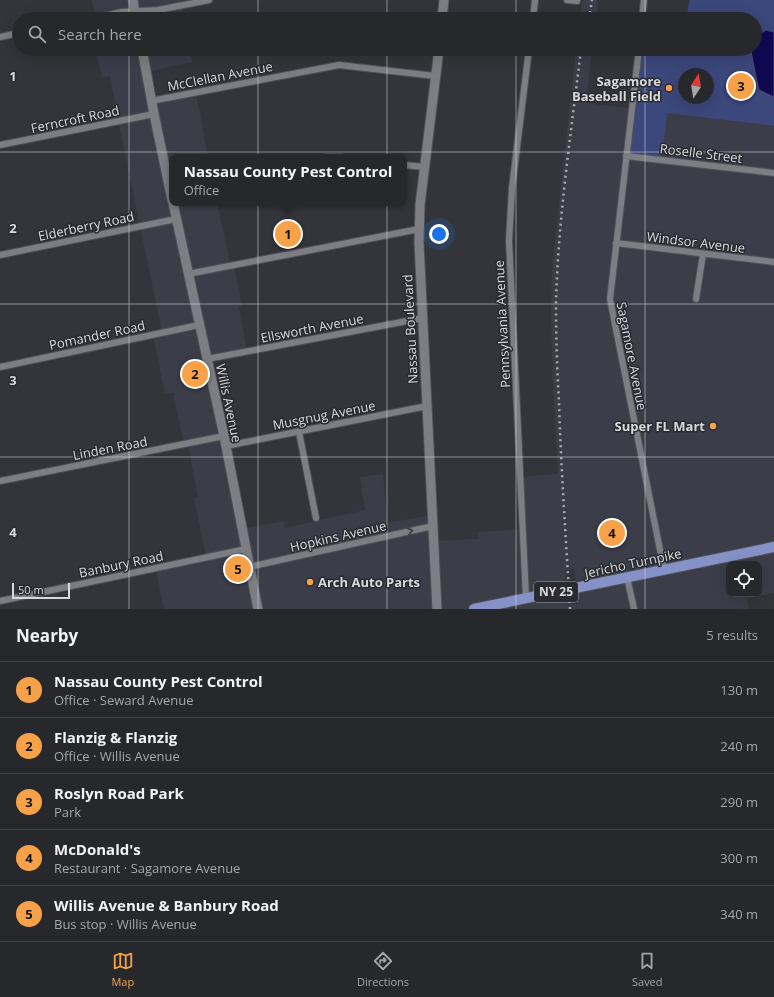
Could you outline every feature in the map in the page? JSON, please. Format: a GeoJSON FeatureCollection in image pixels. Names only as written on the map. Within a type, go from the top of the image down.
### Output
{"type":"FeatureCollection","features":[{"type":"Feature","properties":{"kind":"main road"},"geometry":{"type":"LineString","coordinates":[[133,0],[135,12]]}},
{"type":"Feature","properties":{"kind":"main road"},"geometry":{"type":"LineString","coordinates":[[443,12],[444,0]]}},
{"type":"Feature","properties":{"kind":"main road"},"geometry":{"type":"LineString","coordinates":[[143,56],[151,101],[169,178]]}},
{"type":"Feature","properties":{"kind":"main road","name":"Nassau Boulevard"},"geometry":{"type":"LineString","coordinates":[[437,609],[422,318],[419,229],[420,205],[438,56]]}},
{"type":"Feature","properties":{"kind":"main road","name":"Willis Avenue"},"geometry":{"type":"LineString","coordinates":[[174,206],[224,436],[258,609]]}},
{"type":"Feature","properties":{"kind":"main road","name":"Jericho Turnpike"},"geometry":{"type":"LineString","coordinates":[[474,609],[490,607],[526,598],[774,547]]}},
{"type":"Feature","properties":{"kind":"street"},"geometry":{"type":"LineString","coordinates":[[151,12],[209,0]]}},
{"type":"Feature","properties":{"kind":"street"},"geometry":{"type":"LineString","coordinates":[[534,12],[535,0]]}},
{"type":"Feature","properties":{"kind":"street"},"geometry":{"type":"LineString","coordinates":[[567,0],[576,1]]}},
{"type":"Feature","properties":{"kind":"street"},"geometry":{"type":"LineString","coordinates":[[643,12],[644,0]]}},
{"type":"Feature","properties":{"kind":"street"},"geometry":{"type":"LineString","coordinates":[[0,37],[12,34]]}},
{"type":"Feature","properties":{"kind":"street","name":"Pennsylvania Avenue"},"geometry":{"type":"LineString","coordinates":[[526,598],[509,241],[512,188],[528,56]]}},
{"type":"Feature","properties":{"kind":"street","name":"Sagamore Avenue"},"geometry":{"type":"LineString","coordinates":[[638,56],[610,290],[610,302],[664,570]]}},
{"type":"Feature","properties":{"kind":"street","name":"McClellan Avenue"},"geometry":{"type":"LineString","coordinates":[[151,101],[339,65],[435,76]]}},
{"type":"Feature","properties":{"kind":"street","name":"Ferncroft Road"},"geometry":{"type":"LineString","coordinates":[[0,145],[154,114]]}},
{"type":"Feature","properties":{"kind":"street","name":"Roselle Street"},"geometry":{"type":"LineString","coordinates":[[626,156],[774,173]]}},
{"type":"Feature","properties":{"kind":"street"},"geometry":{"type":"LineString","coordinates":[[407,164],[425,167]]}},
{"type":"Feature","properties":{"kind":"street","name":"Elderberry Road"},"geometry":{"type":"LineString","coordinates":[[0,255],[176,219]]}},
{"type":"Feature","properties":{"kind":"street"},"geometry":{"type":"LineString","coordinates":[[188,274],[419,229]]}},
{"type":"Feature","properties":{"kind":"street","name":"Windsor Avenue"},"geometry":{"type":"LineString","coordinates":[[616,243],[774,262]]}},
{"type":"Feature","properties":{"kind":"street"},"geometry":{"type":"LineString","coordinates":[[696,299],[703,254]]}},
{"type":"Feature","properties":{"kind":"street","name":"Ellsworth Avenue"},"geometry":{"type":"LineString","coordinates":[[206,359],[422,318]]}},
{"type":"Feature","properties":{"kind":"street","name":"Pomander Road"},"geometry":{"type":"LineString","coordinates":[[0,366],[199,325]]}},
{"type":"Feature","properties":{"kind":"street","name":"Musgnug Avenue"},"geometry":{"type":"LineString","coordinates":[[226,446],[427,406]]}},
{"type":"Feature","properties":{"kind":"street"},"geometry":{"type":"LineString","coordinates":[[299,432],[316,518]]}},
{"type":"Feature","properties":{"kind":"street","name":"Linden Road"},"geometry":{"type":"LineString","coordinates":[[0,481],[224,436]]}},
{"type":"Feature","properties":{"kind":"street","name":"Hopkins Avenue"},"geometry":{"type":"LineString","coordinates":[[249,567],[432,526]]}},
{"type":"Feature","properties":{"kind":"street","name":"Banbury Road"},"geometry":{"type":"LineString","coordinates":[[0,601],[246,549]]}},
{"type":"Feature","properties":{"kind":"street"},"geometry":{"type":"LineString","coordinates":[[628,577],[634,609]]}},
{"type":"Feature","properties":{"kind":"shaded area"},"geometry":{"type":"Polygon","coordinates":[[[92,0],[181,0],[183,12],[95,12],[92,0]]]}},
{"type":"Feature","properties":{"kind":"shaded area"},"geometry":{"type":"Polygon","coordinates":[[[582,0],[598,0],[597,12],[580,12],[582,0]]]}},
{"type":"Feature","properties":{"kind":"shaded area"},"geometry":{"type":"Polygon","coordinates":[[[690,0],[774,0],[774,126],[667,113],[662,159],[628,155],[638,56],[762,56],[762,12],[688,12],[690,0]]]}},
{"type":"Feature","properties":{"kind":"shaded area"},"geometry":{"type":"Polygon","coordinates":[[[766,30],[774,32],[774,97],[759,90],[752,56],[762,56],[762,33],[766,30]]]}},
{"type":"Feature","properties":{"kind":"shaded area"},"geometry":{"type":"Polygon","coordinates":[[[97,56],[191,56],[192,62],[146,72],[151,100],[196,93],[207,154],[169,154],[169,206],[218,206],[231,266],[234,266],[242,306],[239,307],[247,351],[207,359],[242,529],[283,521],[285,528],[365,510],[360,477],[383,474],[387,523],[432,515],[434,541],[478,539],[478,532],[523,529],[520,477],[558,474],[553,391],[551,319],[552,268],[575,56],[591,56],[586,103],[774,126],[774,593],[762,595],[762,561],[726,561],[726,597],[752,597],[747,598],[749,609],[164,609],[155,568],[206,557],[194,498],[198,497],[188,444],[184,444],[173,393],[165,394],[153,335],[162,332],[110,76],[102,77],[97,56]],[[575,569],[565,570],[567,604],[577,604],[575,569]]]}},
{"type":"Feature","properties":{"kind":"railway"},"geometry":{"type":"LineString","coordinates":[[590,12],[592,0]]}},
{"type":"Feature","properties":{"kind":"railway"},"geometry":{"type":"LineString","coordinates":[[570,609],[561,453],[556,304],[562,208],[580,56]]}},
{"type":"Feature","properties":{"kind":"place","name":"Roslyn Road Park"},"geometry":{"type":"Point","coordinates":[741,86]}},
{"type":"Feature","properties":{"kind":"place","name":"Sagamore Baseball Field"},"geometry":{"type":"Point","coordinates":[669,88]}},
{"type":"Feature","properties":{"kind":"place","name":"Nassau County Pest Control"},"geometry":{"type":"Point","coordinates":[288,234]}},
{"type":"Feature","properties":{"kind":"place","name":"Flanzig & Flanzig"},"geometry":{"type":"Point","coordinates":[195,374]}},
{"type":"Feature","properties":{"kind":"place","name":"Super FL Mart"},"geometry":{"type":"Point","coordinates":[713,426]}},
{"type":"Feature","properties":{"kind":"place","name":"McDonald's"},"geometry":{"type":"Point","coordinates":[612,533]}},
{"type":"Feature","properties":{"kind":"place","name":"Willis Avenue & Banbury Road"},"geometry":{"type":"Point","coordinates":[238,569]}},
{"type":"Feature","properties":{"kind":"place","name":"Arch Auto Parts"},"geometry":{"type":"Point","coordinates":[310,582]}}]}
